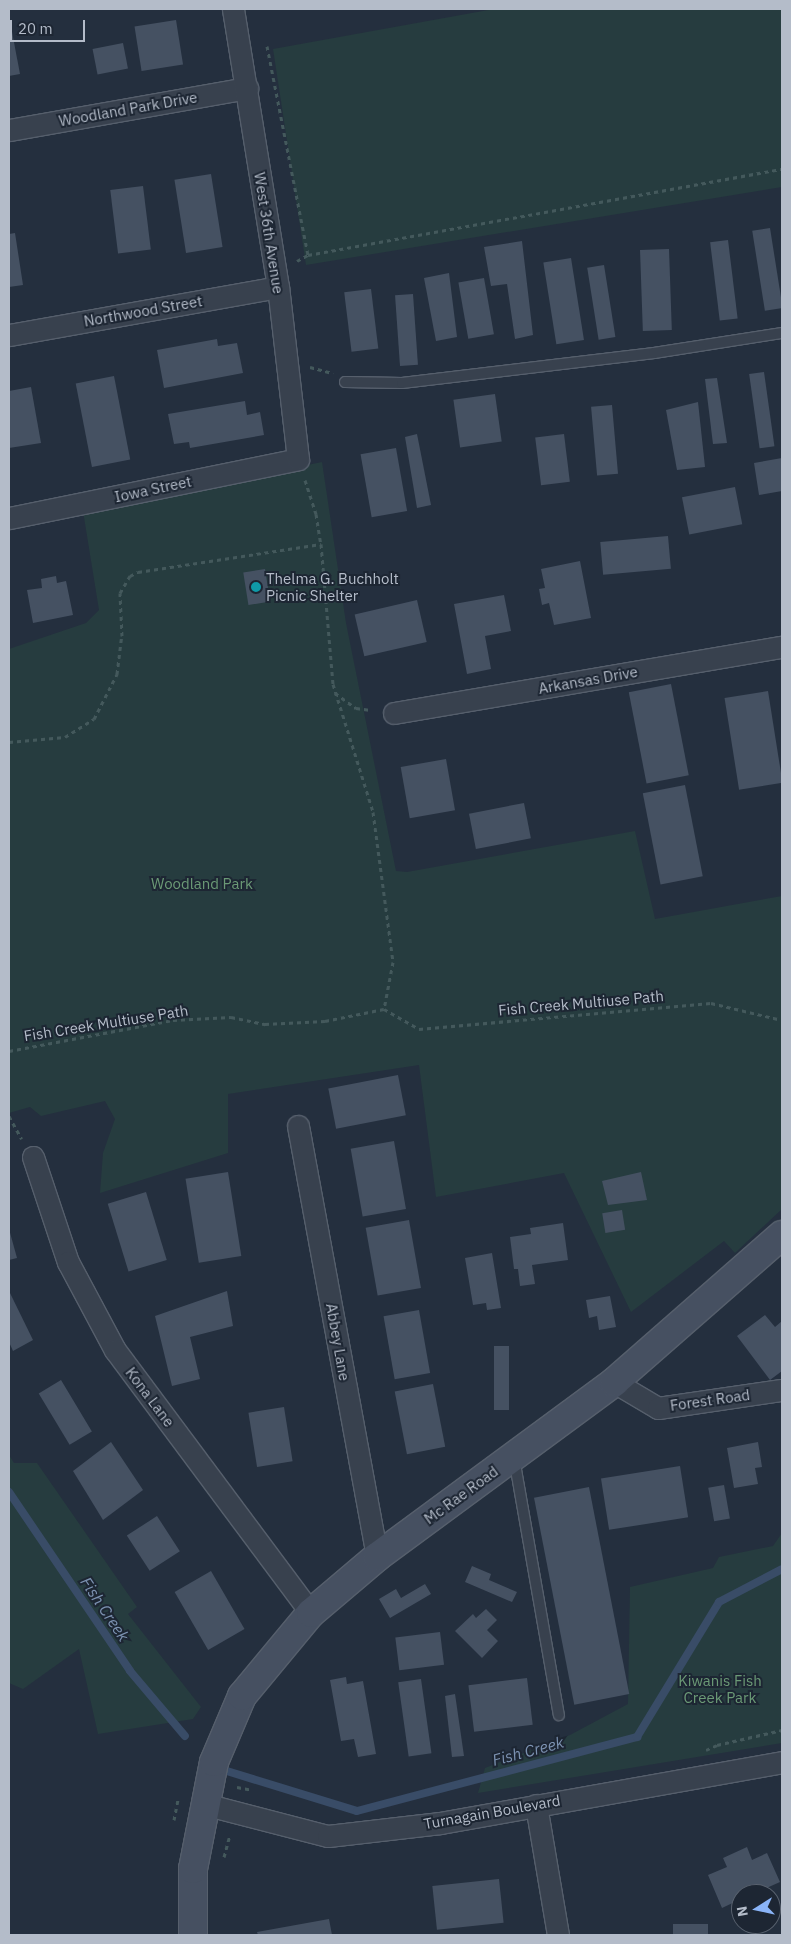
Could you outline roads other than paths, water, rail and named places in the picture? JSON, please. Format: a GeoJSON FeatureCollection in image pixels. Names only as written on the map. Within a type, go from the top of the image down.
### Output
{"type":"FeatureCollection","features":[{"type":"Feature","properties":{"kind":"street","name":"West 36th Avenue"},"geometry":{"type":"LineString","coordinates":[[233,9],[276,280],[298,459]]}},
{"type":"Feature","properties":{"kind":"street","name":"Woodland Park Drive"},"geometry":{"type":"LineString","coordinates":[[9,130],[247,88]]}},
{"type":"Feature","properties":{"kind":"street","name":"Northwood Street"},"geometry":{"type":"LineString","coordinates":[[9,335],[276,280]]}},
{"type":"Feature","properties":{"kind":"street","name":"Iowa Street"},"geometry":{"type":"LineString","coordinates":[[9,518],[298,459]]}},
{"type":"Feature","properties":{"kind":"street","name":"Arkansas Drive"},"geometry":{"type":"LineString","coordinates":[[394,713],[782,647]]}},
{"type":"Feature","properties":{"kind":"street","name":"Abbey Lane"},"geometry":{"type":"LineString","coordinates":[[298,1126],[377,1557]]}},
{"type":"Feature","properties":{"kind":"street","name":"Kona Lane"},"geometry":{"type":"LineString","coordinates":[[33,1156],[68,1262],[115,1350],[311,1613]]}},
{"type":"Feature","properties":{"kind":"street","name":"Mc Rae Road"},"geometry":{"type":"LineString","coordinates":[[194,1935],[193,1869],[204,1804],[214,1762],[242,1696],[311,1613],[377,1557],[614,1382],[782,1235]]}},
{"type":"Feature","properties":{"kind":"street","name":"Forest Road"},"geometry":{"type":"LineString","coordinates":[[614,1382],[658,1408],[782,1390]]}},
{"type":"Feature","properties":{"kind":"street","name":"Turnagain Boulevard"},"geometry":{"type":"LineString","coordinates":[[204,1804],[328,1836],[440,1822],[782,1762]]}},
{"type":"Feature","properties":{"kind":"street"},"geometry":{"type":"LineString","coordinates":[[536,1805],[558,1935]]}},
{"type":"Feature","properties":{"kind":"lane"},"geometry":{"type":"LineString","coordinates":[[346,382],[402,384],[654,353],[782,333]]}},
{"type":"Feature","properties":{"kind":"lane"},"geometry":{"type":"LineString","coordinates":[[514,1457],[559,1715]]}},
{"type":"Feature","properties":{"kind":"waterway","name":"Fish Creek"},"geometry":{"type":"LineString","coordinates":[[9,1492],[130,1671],[185,1736]]}},
{"type":"Feature","properties":{"kind":"waterway","name":"Fish Creek"},"geometry":{"type":"LineString","coordinates":[[217,1768],[357,1811],[637,1737],[719,1602],[782,1569]]}},
{"type":"Feature","properties":{"kind":"place","name":"Thelma G. Buchholt Picnic Shelter"},"geometry":{"type":"Point","coordinates":[256,587]}},
{"type":"Feature","properties":{"kind":"park label","name":"Woodland Park"},"geometry":{"type":"Point","coordinates":[202,884]}},
{"type":"Feature","properties":{"kind":"park label","name":"Kiwanis Fish Creek Park"},"geometry":{"type":"Point","coordinates":[720,1688]}}]}
